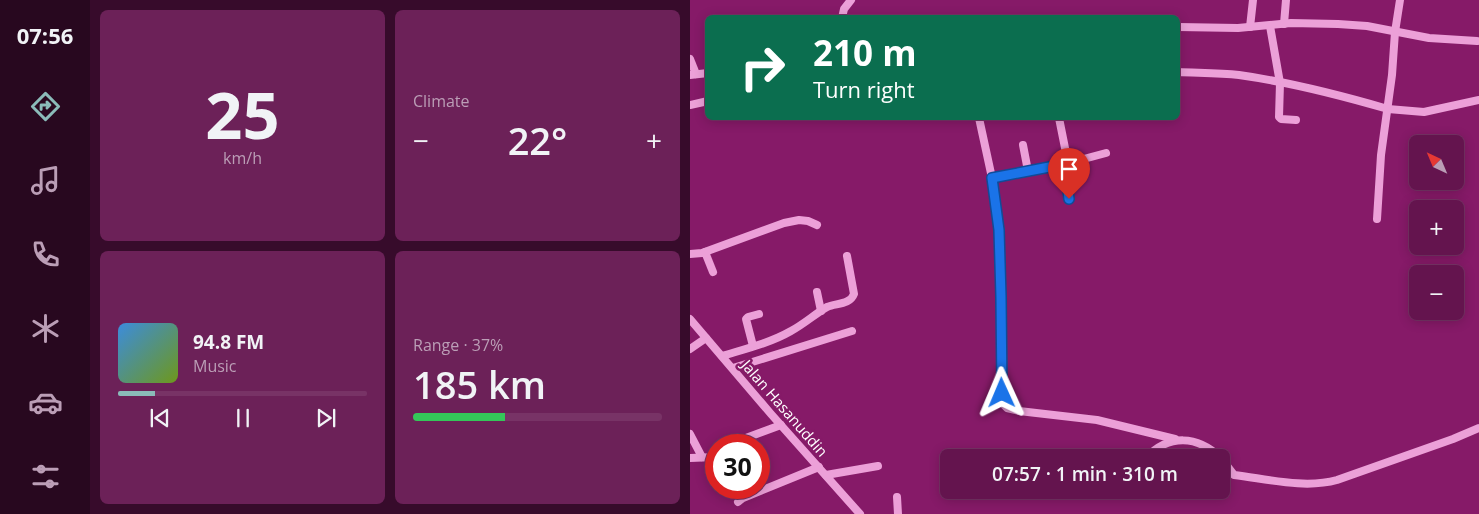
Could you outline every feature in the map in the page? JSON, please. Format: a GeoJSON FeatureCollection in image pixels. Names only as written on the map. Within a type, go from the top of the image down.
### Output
{"type":"FeatureCollection","features":[{"type":"Feature","properties":{"kind":"street"},"geometry":{"type":"LineString","coordinates":[[843,15],[844,9],[851,0]]}},
{"type":"Feature","properties":{"kind":"street"},"geometry":{"type":"LineString","coordinates":[[1250,27],[1253,0]]}},
{"type":"Feature","properties":{"kind":"street"},"geometry":{"type":"LineString","coordinates":[[1284,24],[1286,0]]}},
{"type":"Feature","properties":{"kind":"street"},"geometry":{"type":"LineString","coordinates":[[1377,219],[1381,155],[1400,0]]}},
{"type":"Feature","properties":{"kind":"street"},"geometry":{"type":"LineString","coordinates":[[1180,27],[1250,27],[1284,24],[1367,26],[1429,38],[1477,41]]}},
{"type":"Feature","properties":{"kind":"street"},"geometry":{"type":"LineString","coordinates":[[1270,26],[1280,83],[1279,117],[1281,120],[1296,120]]}},
{"type":"Feature","properties":{"kind":"street"},"geometry":{"type":"LineString","coordinates":[[690,59],[693,75]]}},
{"type":"Feature","properties":{"kind":"street"},"geometry":{"type":"LineString","coordinates":[[1180,72],[1237,75],[1315,90],[1386,108],[1424,112],[1479,100]]}},
{"type":"Feature","properties":{"kind":"street"},"geometry":{"type":"LineString","coordinates":[[690,105],[705,102]]}},
{"type":"Feature","properties":{"kind":"street"},"geometry":{"type":"LineString","coordinates":[[979,120],[992,178],[999,230],[1003,404],[1007,408],[1020,411],[1097,420],[1204,445],[1211,449]]}},
{"type":"Feature","properties":{"kind":"street"},"geometry":{"type":"LineString","coordinates":[[1059,120],[1067,163],[1069,199]]}},
{"type":"Feature","properties":{"kind":"street"},"geometry":{"type":"LineString","coordinates":[[1023,145],[1028,171]]}},
{"type":"Feature","properties":{"kind":"street"},"geometry":{"type":"LineString","coordinates":[[992,178],[1106,153]]}},
{"type":"Feature","properties":{"kind":"street"},"geometry":{"type":"LineString","coordinates":[[690,254],[705,252],[784,223],[800,220],[817,225]]}},
{"type":"Feature","properties":{"kind":"street"},"geometry":{"type":"LineString","coordinates":[[705,252],[713,272]]}},
{"type":"Feature","properties":{"kind":"street"},"geometry":{"type":"LineString","coordinates":[[722,356],[789,332],[830,306],[847,302],[852,298],[854,294],[847,256]]}},
{"type":"Feature","properties":{"kind":"street"},"geometry":{"type":"LineString","coordinates":[[817,292],[821,311]]}},
{"type":"Feature","properties":{"kind":"street"},"geometry":{"type":"LineString","coordinates":[[754,346],[746,319],[759,314]]}},
{"type":"Feature","properties":{"kind":"street","name":"Jalan Hasanuddin"},"geometry":{"type":"LineString","coordinates":[[690,319],[860,514]]}},
{"type":"Feature","properties":{"kind":"street"},"geometry":{"type":"LineString","coordinates":[[733,368],[852,331]]}},
{"type":"Feature","properties":{"kind":"street"},"geometry":{"type":"LineString","coordinates":[[690,349],[706,338]]}},
{"type":"Feature","properties":{"kind":"street"},"geometry":{"type":"LineString","coordinates":[[757,434],[781,425]]}},
{"type":"Feature","properties":{"kind":"street"},"geometry":{"type":"LineString","coordinates":[[1230,469],[1234,474],[1319,484],[1337,480],[1479,428]]}},
{"type":"Feature","properties":{"kind":"street"},"geometry":{"type":"LineString","coordinates":[[690,434],[702,457],[690,458]]}},
{"type":"Feature","properties":{"kind":"street"},"geometry":{"type":"LineString","coordinates":[[1156,449],[1162,444],[1175,439]]}},
{"type":"Feature","properties":{"kind":"street"},"geometry":{"type":"LineString","coordinates":[[826,475],[878,466]]}},
{"type":"Feature","properties":{"kind":"street"},"geometry":{"type":"LineString","coordinates":[[738,502],[742,498],[819,467]]}},
{"type":"Feature","properties":{"kind":"street"},"geometry":{"type":"LineString","coordinates":[[897,497],[898,514]]}},
{"type":"Feature","properties":{"kind":"route"},"geometry":{"type":"LineString","coordinates":[[1002,393],[999,230],[992,178],[1065,164],[1069,199]]}}]}
